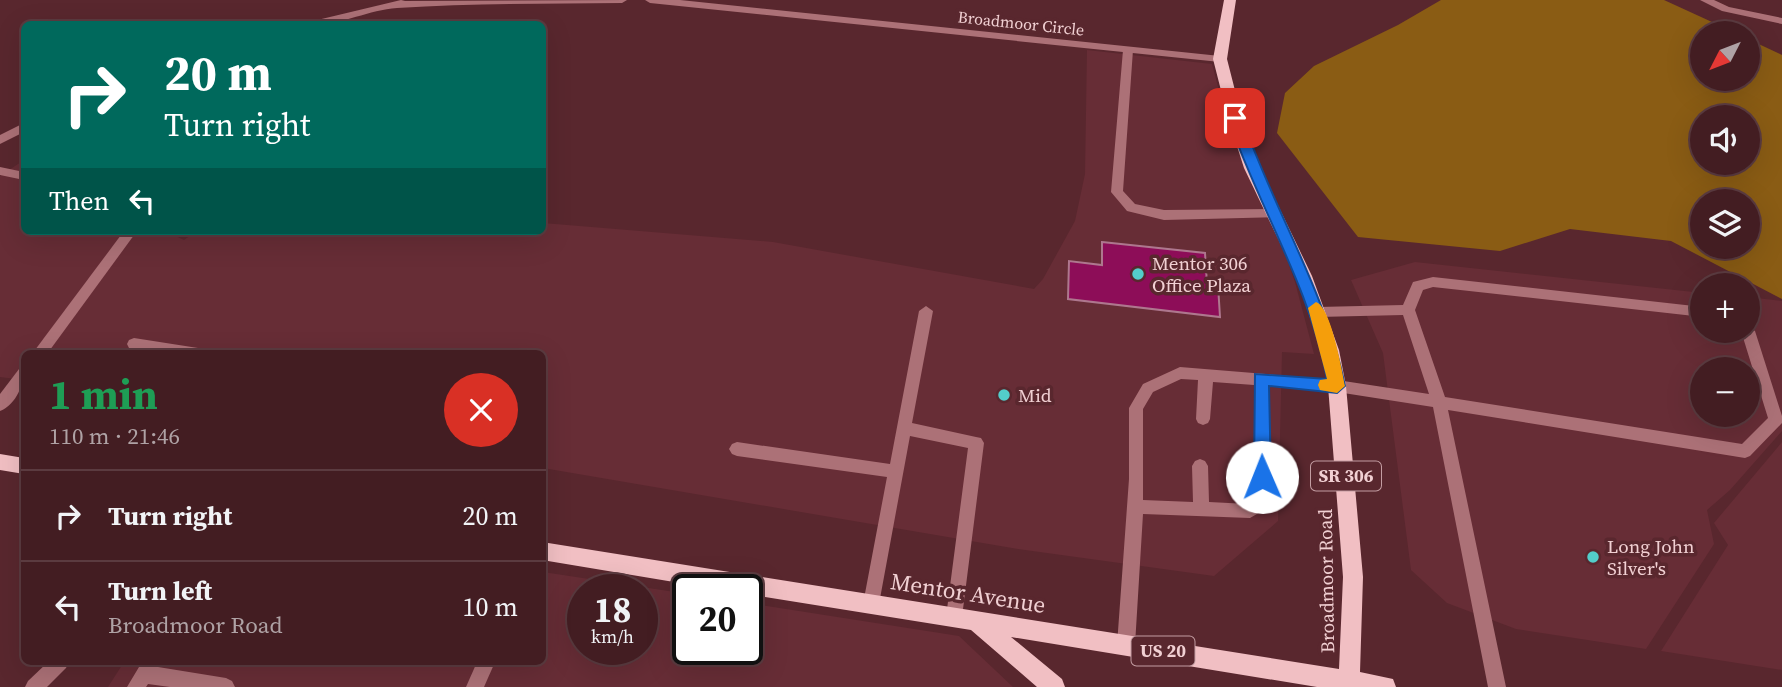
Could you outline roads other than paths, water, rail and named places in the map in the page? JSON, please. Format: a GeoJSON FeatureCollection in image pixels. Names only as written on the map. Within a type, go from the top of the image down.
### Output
{"type":"FeatureCollection","features":[{"type":"Feature","properties":{"kind":"main road","name":"Broadmoor Road"},"geometry":{"type":"LineString","coordinates":[[1230,0],[1220,59],[1252,168],[1276,214],[1318,313],[1337,386],[1353,577],[1349,681]]}},
{"type":"Feature","properties":{"kind":"main road"},"geometry":{"type":"LineString","coordinates":[[0,462],[21,466]]}},
{"type":"Feature","properties":{"kind":"main road","name":"Mentor Avenue"},"geometry":{"type":"LineString","coordinates":[[546,552],[1385,687]]}},
{"type":"Feature","properties":{"kind":"main road"},"geometry":{"type":"LineString","coordinates":[[965,619],[1054,687]]}},
{"type":"Feature","properties":{"kind":"street"},"geometry":{"type":"LineString","coordinates":[[326,21],[408,0]]}},
{"type":"Feature","properties":{"kind":"street"},"geometry":{"type":"LineString","coordinates":[[394,5],[464,1],[622,0]]}},
{"type":"Feature","properties":{"kind":"street","name":"Broadmoor Circle"},"geometry":{"type":"LineString","coordinates":[[650,0],[1220,59]]}},
{"type":"Feature","properties":{"kind":"street"},"geometry":{"type":"LineString","coordinates":[[1705,0],[1726,9],[1782,21]]}},
{"type":"Feature","properties":{"kind":"street"},"geometry":{"type":"LineString","coordinates":[[1128,50],[1117,192],[1130,208],[1164,215],[1276,214]]}},
{"type":"Feature","properties":{"kind":"street"},"geometry":{"type":"LineString","coordinates":[[0,139],[21,128]]}},
{"type":"Feature","properties":{"kind":"street"},"geometry":{"type":"LineString","coordinates":[[0,171],[21,175]]}},
{"type":"Feature","properties":{"kind":"street"},"geometry":{"type":"LineString","coordinates":[[42,350],[128,235]]}},
{"type":"Feature","properties":{"kind":"street"},"geometry":{"type":"LineString","coordinates":[[1497,687],[1439,402],[1408,310],[1418,286],[1433,282],[1690,311]]}},
{"type":"Feature","properties":{"kind":"street"},"geometry":{"type":"LineString","coordinates":[[1318,313],[1408,310]]}},
{"type":"Feature","properties":{"kind":"street"},"geometry":{"type":"LineString","coordinates":[[871,604],[926,311]]}},
{"type":"Feature","properties":{"kind":"street"},"geometry":{"type":"LineString","coordinates":[[1126,645],[1135,507],[1136,408],[1147,388],[1180,373],[1337,386],[1745,451],[1776,420],[1752,343]]}},
{"type":"Feature","properties":{"kind":"street"},"geometry":{"type":"LineString","coordinates":[[134,344],[172,350]]}},
{"type":"Feature","properties":{"kind":"street"},"geometry":{"type":"LineString","coordinates":[[1203,419],[1206,374]]}},
{"type":"Feature","properties":{"kind":"street"},"geometry":{"type":"LineString","coordinates":[[0,405],[21,377]]}},
{"type":"Feature","properties":{"kind":"street"},"geometry":{"type":"LineString","coordinates":[[1135,507],[1250,511],[1263,502],[1261,379]]}},
{"type":"Feature","properties":{"kind":"street"},"geometry":{"type":"LineString","coordinates":[[904,428],[976,443],[965,619]]}},
{"type":"Feature","properties":{"kind":"street"},"geometry":{"type":"LineString","coordinates":[[737,449],[896,472]]}},
{"type":"Feature","properties":{"kind":"street"},"geometry":{"type":"LineString","coordinates":[[1200,466],[1201,511]]}},
{"type":"Feature","properties":{"kind":"street"},"geometry":{"type":"LineString","coordinates":[[34,687],[57,665]]}},
{"type":"Feature","properties":{"kind":"street"},"geometry":{"type":"LineString","coordinates":[[475,687],[485,665]]}},
{"type":"Feature","properties":{"kind":"street"},"geometry":{"type":"LineString","coordinates":[[144,674],[226,687]]}},
{"type":"Feature","properties":{"kind":"place","name":"Mentor 306 Office Plaza"},"geometry":{"type":"Point","coordinates":[1138,274]}},
{"type":"Feature","properties":{"kind":"place","name":"Mid"},"geometry":{"type":"Point","coordinates":[1004,395]}},
{"type":"Feature","properties":{"kind":"place","name":"Long John Silver's"},"geometry":{"type":"Point","coordinates":[1593,557]}}]}
